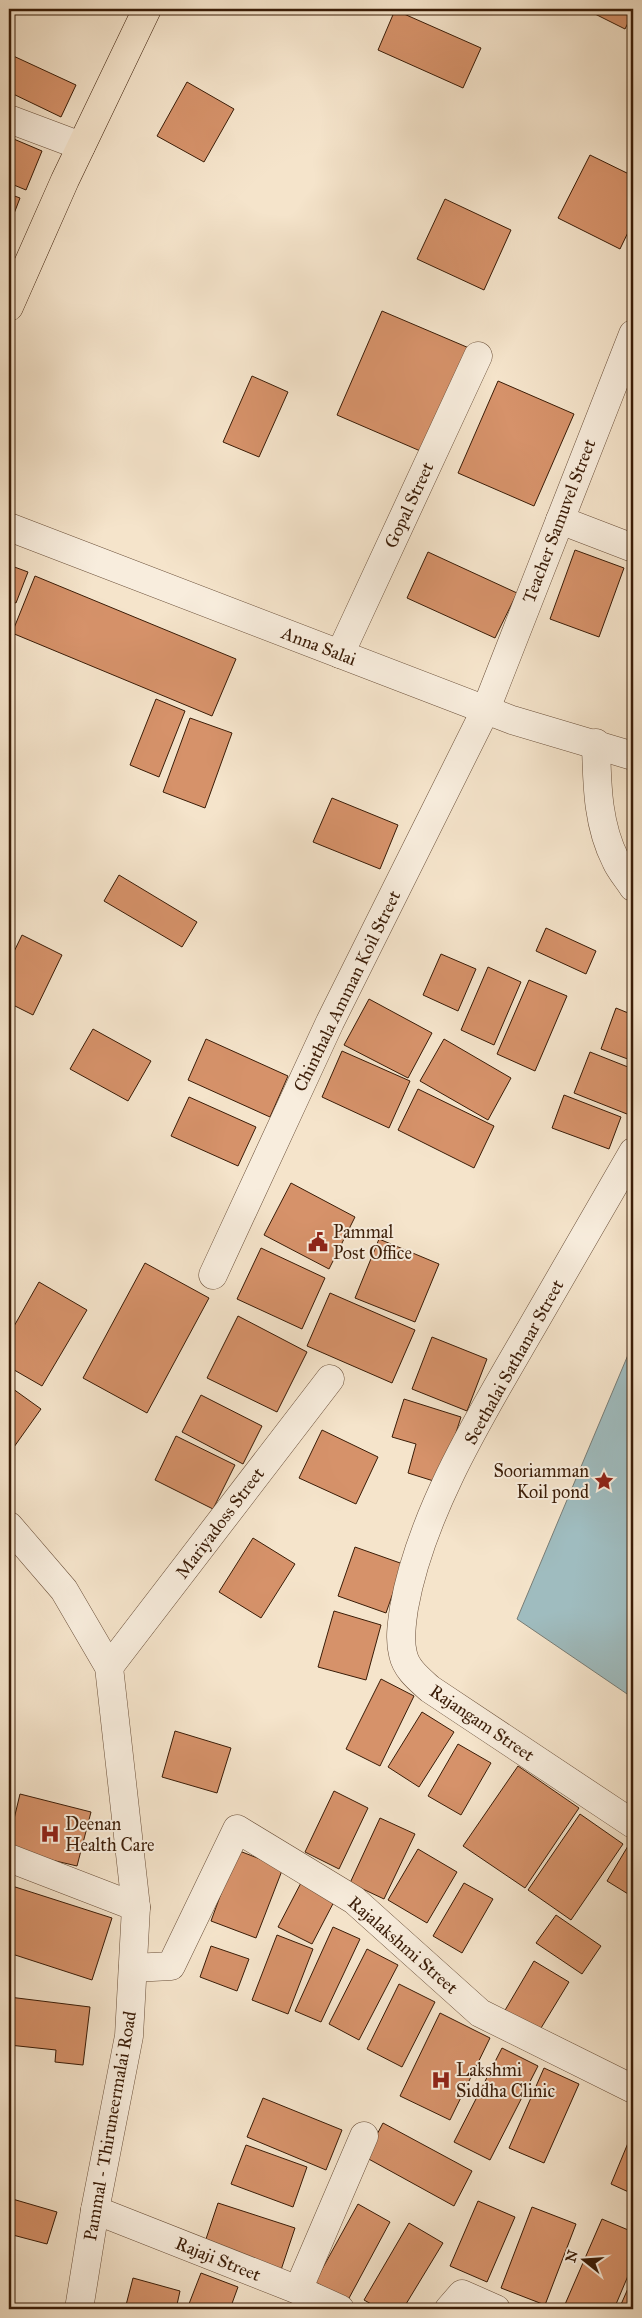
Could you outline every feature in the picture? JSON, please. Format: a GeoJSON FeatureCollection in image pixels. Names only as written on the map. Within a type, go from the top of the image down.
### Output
{"type":"FeatureCollection","features":[{"type":"Feature","properties":{"kind":"main road"},"geometry":{"type":"LineString","coordinates":[[9,307],[81,146],[147,9]]}},
{"type":"Feature","properties":{"kind":"street"},"geometry":{"type":"LineString","coordinates":[[9,119],[81,146]]}},
{"type":"Feature","properties":{"kind":"street","name":"Teacher Samuvel Street"},"geometry":{"type":"LineString","coordinates":[[486,709],[633,334]]}},
{"type":"Feature","properties":{"kind":"street","name":"Gopal Street"},"geometry":{"type":"LineString","coordinates":[[340,654],[478,356]]}},
{"type":"Feature","properties":{"kind":"street"},"geometry":{"type":"LineString","coordinates":[[560,520],[633,548]]}},
{"type":"Feature","properties":{"kind":"street","name":"Anna Salai"},"geometry":{"type":"LineString","coordinates":[[9,527],[512,720],[632,752]]}},
{"type":"Feature","properties":{"kind":"street","name":"Chinthala Amman Koil Street"},"geometry":{"type":"LineString","coordinates":[[213,1275],[330,1022],[486,709]]}},
{"type":"Feature","properties":{"kind":"street"},"geometry":{"type":"LineString","coordinates":[[596,743],[598,798],[604,830],[616,861],[633,887]]}},
{"type":"Feature","properties":{"kind":"street","name":"Seethalai Sathanar Street"},"geometry":{"type":"LineString","coordinates":[[409,1579],[427,1528],[455,1467],[493,1396],[633,1152]]}},
{"type":"Feature","properties":{"kind":"street","name":"Mariyadoss Street"},"geometry":{"type":"LineString","coordinates":[[110,1667],[330,1379]]}},
{"type":"Feature","properties":{"kind":"street","name":"Pammal - Thiruneermalai Road"},"geometry":{"type":"LineString","coordinates":[[9,1526],[64,1590],[110,1667],[136,1907],[129,2036],[95,2210],[79,2309]]}},
{"type":"Feature","properties":{"kind":"street","name":"Rajangam Street"},"geometry":{"type":"LineString","coordinates":[[409,1579],[401,1625],[403,1654],[413,1674],[430,1689],[633,1824]]}},
{"type":"Feature","properties":{"kind":"street","name":"Rajalakshmi Street"},"geometry":{"type":"LineString","coordinates":[[133,1968],[171,1966],[237,1829],[354,1900],[480,2012],[633,2089]]}},
{"type":"Feature","properties":{"kind":"street"},"geometry":{"type":"LineString","coordinates":[[9,1858],[136,1907]]}},
{"type":"Feature","properties":{"kind":"street"},"geometry":{"type":"LineString","coordinates":[[298,2290],[364,2136]]}},
{"type":"Feature","properties":{"kind":"street","name":"Rajaji Street"},"geometry":{"type":"LineString","coordinates":[[95,2210],[298,2290],[340,2309]]}},
{"type":"Feature","properties":{"kind":"street"},"geometry":{"type":"LineString","coordinates":[[449,2309],[462,2294],[496,2309]]}},
{"type":"Feature","properties":{"kind":"water","name":"Sooriamman Koil pond"},"geometry":{"type":"Polygon","coordinates":[[[633,1343],[633,1698],[517,1619],[633,1343]]]}},
{"type":"Feature","properties":{"kind":"building"},"geometry":{"type":"Polygon","coordinates":[[[588,9],[633,9],[633,13],[625,29],[588,9]]]}},
{"type":"Feature","properties":{"kind":"building"},"geometry":{"type":"Polygon","coordinates":[[[395,10],[481,48],[463,88],[378,50],[395,10]]]}},
{"type":"Feature","properties":{"kind":"building"},"geometry":{"type":"Polygon","coordinates":[[[9,54],[76,85],[61,117],[9,92],[9,54]]]}},
{"type":"Feature","properties":{"kind":"building"},"geometry":{"type":"Polygon","coordinates":[[[187,82],[234,109],[204,162],[157,136],[187,82]]]}},
{"type":"Feature","properties":{"kind":"building"},"geometry":{"type":"Polygon","coordinates":[[[9,137],[42,151],[26,190],[9,183],[9,137]]]}},
{"type":"Feature","properties":{"kind":"building"},"geometry":{"type":"Polygon","coordinates":[[[590,155],[633,176],[633,222],[620,249],[558,218],[590,155]]]}},
{"type":"Feature","properties":{"kind":"building"},"geometry":{"type":"Polygon","coordinates":[[[9,194],[20,198],[10,224],[9,223],[9,194]]]}},
{"type":"Feature","properties":{"kind":"building"},"geometry":{"type":"Polygon","coordinates":[[[445,199],[511,230],[484,290],[417,259],[445,199]]]}},
{"type":"Feature","properties":{"kind":"building"},"geometry":{"type":"Polygon","coordinates":[[[382,311],[469,348],[425,453],[337,415],[382,311]]]}},
{"type":"Feature","properties":{"kind":"building"},"geometry":{"type":"Polygon","coordinates":[[[252,376],[288,392],[259,457],[223,442],[252,376]]]}},
{"type":"Feature","properties":{"kind":"building"},"geometry":{"type":"Polygon","coordinates":[[[498,381],[574,414],[534,506],[458,473],[498,381]]]}},
{"type":"Feature","properties":{"kind":"building"},"geometry":{"type":"Polygon","coordinates":[[[575,550],[624,568],[599,637],[550,619],[575,550]]]}},
{"type":"Feature","properties":{"kind":"building"},"geometry":{"type":"Polygon","coordinates":[[[428,552],[517,593],[495,638],[407,598],[428,552]]]}},
{"type":"Feature","properties":{"kind":"building"},"geometry":{"type":"Polygon","coordinates":[[[9,565],[28,572],[16,603],[9,600],[9,565]]]}},
{"type":"Feature","properties":{"kind":"building"},"geometry":{"type":"Polygon","coordinates":[[[35,576],[236,659],[212,716],[12,633],[35,576]]]}},
{"type":"Feature","properties":{"kind":"building"},"geometry":{"type":"Polygon","coordinates":[[[156,699],[185,711],[159,777],[130,765],[156,699]]]}},
{"type":"Feature","properties":{"kind":"building"},"geometry":{"type":"Polygon","coordinates":[[[190,718],[232,733],[205,808],[163,792],[190,718]]]}},
{"type":"Feature","properties":{"kind":"building"},"geometry":{"type":"Polygon","coordinates":[[[332,798],[398,825],[380,869],[313,842],[332,798]]]}},
{"type":"Feature","properties":{"kind":"building"},"geometry":{"type":"Polygon","coordinates":[[[119,875],[197,922],[182,947],[104,901],[119,875]]]}},
{"type":"Feature","properties":{"kind":"building"},"geometry":{"type":"Polygon","coordinates":[[[546,928],[596,951],[586,974],[536,951],[546,928]]]}},
{"type":"Feature","properties":{"kind":"building"},"geometry":{"type":"Polygon","coordinates":[[[22,935],[62,955],[33,1015],[9,1003],[9,962],[22,935]]]}},
{"type":"Feature","properties":{"kind":"building"},"geometry":{"type":"Polygon","coordinates":[[[441,954],[476,969],[458,1011],[423,995],[441,954]]]}},
{"type":"Feature","properties":{"kind":"building"},"geometry":{"type":"Polygon","coordinates":[[[488,967],[521,982],[494,1045],[461,1030],[488,967]]]}},
{"type":"Feature","properties":{"kind":"building"},"geometry":{"type":"Polygon","coordinates":[[[529,980],[567,996],[535,1071],[497,1054],[529,980]]]}},
{"type":"Feature","properties":{"kind":"building"},"geometry":{"type":"Polygon","coordinates":[[[369,999],[432,1033],[408,1078],[344,1045],[369,999]]]}},
{"type":"Feature","properties":{"kind":"building"},"geometry":{"type":"Polygon","coordinates":[[[616,1008],[633,1015],[633,1061],[601,1049],[616,1008]]]}},
{"type":"Feature","properties":{"kind":"building"},"geometry":{"type":"Polygon","coordinates":[[[93,1029],[151,1061],[128,1101],[70,1069],[93,1029]]]}},
{"type":"Feature","properties":{"kind":"building"},"geometry":{"type":"Polygon","coordinates":[[[206,1039],[288,1076],[270,1117],[188,1080],[206,1039]]]}},
{"type":"Feature","properties":{"kind":"building"},"geometry":{"type":"Polygon","coordinates":[[[444,1039],[511,1078],[488,1120],[420,1081],[444,1039]]]}},
{"type":"Feature","properties":{"kind":"building"},"geometry":{"type":"Polygon","coordinates":[[[342,1051],[410,1081],[389,1128],[322,1097],[342,1051]]]}},
{"type":"Feature","properties":{"kind":"building"},"geometry":{"type":"Polygon","coordinates":[[[590,1052],[633,1069],[632,1116],[574,1093],[590,1052]]]}},
{"type":"Feature","properties":{"kind":"building"},"geometry":{"type":"Polygon","coordinates":[[[418,1089],[494,1126],[474,1168],[398,1130],[418,1089]]]}},
{"type":"Feature","properties":{"kind":"building"},"geometry":{"type":"Polygon","coordinates":[[[564,1095],[621,1117],[609,1149],[552,1128],[564,1095]]]}},
{"type":"Feature","properties":{"kind":"building"},"geometry":{"type":"Polygon","coordinates":[[[189,1097],[256,1127],[238,1166],[171,1136],[189,1097]]]}},
{"type":"Feature","properties":{"kind":"building"},"geometry":{"type":"Polygon","coordinates":[[[291,1183],[355,1217],[329,1269],[264,1235],[291,1183]]]}},
{"type":"Feature","properties":{"kind":"building"},"geometry":{"type":"Polygon","coordinates":[[[379,1239],[439,1264],[415,1322],[355,1298],[379,1239]]]}},
{"type":"Feature","properties":{"kind":"building"},"geometry":{"type":"Polygon","coordinates":[[[261,1248],[325,1278],[302,1329],[237,1299],[261,1248]]]}},
{"type":"Feature","properties":{"kind":"building"},"geometry":{"type":"Polygon","coordinates":[[[145,1263],[209,1298],[147,1413],[83,1378],[145,1263]]]}},
{"type":"Feature","properties":{"kind":"building"},"geometry":{"type":"Polygon","coordinates":[[[39,1282],[87,1310],[42,1386],[9,1367],[9,1335],[39,1282]]]}},
{"type":"Feature","properties":{"kind":"building"},"geometry":{"type":"Polygon","coordinates":[[[330,1293],[415,1330],[392,1383],[307,1346],[330,1293]]]}},
{"type":"Feature","properties":{"kind":"building"},"geometry":{"type":"Polygon","coordinates":[[[238,1316],[307,1352],[277,1412],[207,1378],[238,1316]]]}},
{"type":"Feature","properties":{"kind":"building"},"geometry":{"type":"Polygon","coordinates":[[[432,1337],[487,1359],[467,1411],[412,1389],[432,1337]]]}},
{"type":"Feature","properties":{"kind":"building"},"geometry":{"type":"Polygon","coordinates":[[[9,1386],[41,1409],[9,1454],[9,1386]]]}},
{"type":"Feature","properties":{"kind":"building"},"geometry":{"type":"Polygon","coordinates":[[[201,1395],[262,1426],[243,1464],[182,1432],[201,1395]]]}},
{"type":"Feature","properties":{"kind":"building"},"geometry":{"type":"Polygon","coordinates":[[[404,1399],[461,1417],[440,1483],[408,1473],[416,1444],[392,1437],[404,1399]]]}},
{"type":"Feature","properties":{"kind":"building"},"geometry":{"type":"Polygon","coordinates":[[[322,1430],[378,1457],[356,1504],[299,1478],[322,1430]]]}},
{"type":"Feature","properties":{"kind":"building"},"geometry":{"type":"Polygon","coordinates":[[[176,1436],[235,1465],[213,1509],[155,1480],[176,1436]]]}},
{"type":"Feature","properties":{"kind":"building"},"geometry":{"type":"Polygon","coordinates":[[[253,1538],[295,1564],[261,1618],[219,1592],[253,1538]]]}},
{"type":"Feature","properties":{"kind":"building"},"geometry":{"type":"Polygon","coordinates":[[[355,1547],[403,1564],[386,1613],[338,1596],[355,1547]]]}},
{"type":"Feature","properties":{"kind":"building"},"geometry":{"type":"Polygon","coordinates":[[[334,1611],[381,1625],[366,1680],[318,1667],[334,1611]]]}},
{"type":"Feature","properties":{"kind":"building"},"geometry":{"type":"Polygon","coordinates":[[[381,1679],[414,1696],[380,1766],[346,1749],[381,1679]]]}},
{"type":"Feature","properties":{"kind":"building"},"geometry":{"type":"Polygon","coordinates":[[[422,1712],[454,1732],[419,1787],[388,1767],[422,1712]]]}},
{"type":"Feature","properties":{"kind":"building"},"geometry":{"type":"Polygon","coordinates":[[[175,1731],[231,1748],[217,1793],[162,1777],[175,1731]]]}},
{"type":"Feature","properties":{"kind":"building"},"geometry":{"type":"Polygon","coordinates":[[[458,1744],[491,1763],[461,1815],[428,1796],[458,1744]]]}},
{"type":"Feature","properties":{"kind":"building"},"geometry":{"type":"Polygon","coordinates":[[[518,1766],[579,1808],[525,1888],[463,1846],[518,1766]]]}},
{"type":"Feature","properties":{"kind":"building"},"geometry":{"type":"Polygon","coordinates":[[[334,1791],[368,1808],[339,1869],[305,1852],[334,1791]]]}},
{"type":"Feature","properties":{"kind":"building"},"geometry":{"type":"Polygon","coordinates":[[[20,1794],[91,1812],[77,1866],[9,1850],[9,1840],[20,1794]]]}},
{"type":"Feature","properties":{"kind":"building"},"geometry":{"type":"Polygon","coordinates":[[[580,1814],[623,1844],[571,1920],[528,1890],[580,1814]]]}},
{"type":"Feature","properties":{"kind":"building"},"geometry":{"type":"Polygon","coordinates":[[[380,1818],[415,1834],[384,1899],[350,1883],[380,1818]]]}},
{"type":"Feature","properties":{"kind":"building"},"geometry":{"type":"Polygon","coordinates":[[[631,1841],[633,1842],[633,1897],[607,1881],[631,1841]]]}},
{"type":"Feature","properties":{"kind":"building"},"geometry":{"type":"Polygon","coordinates":[[[418,1849],[457,1872],[427,1923],[388,1900],[418,1849]]]}},
{"type":"Feature","properties":{"kind":"building"},"geometry":{"type":"Polygon","coordinates":[[[237,1850],[283,1868],[256,1938],[211,1921],[237,1850]]]}},
{"type":"Feature","properties":{"kind":"building"},"geometry":{"type":"Polygon","coordinates":[[[303,1879],[337,1896],[312,1944],[278,1927],[303,1879]]]}},
{"type":"Feature","properties":{"kind":"building"},"geometry":{"type":"Polygon","coordinates":[[[464,1883],[493,1899],[462,1953],[433,1936],[464,1883]]]}},
{"type":"Feature","properties":{"kind":"building"},"geometry":{"type":"Polygon","coordinates":[[[9,1885],[112,1918],[92,1980],[9,1953],[9,1885]]]}},
{"type":"Feature","properties":{"kind":"building"},"geometry":{"type":"Polygon","coordinates":[[[556,1915],[601,1946],[582,1974],[536,1943],[556,1915]]]}},
{"type":"Feature","properties":{"kind":"building"},"geometry":{"type":"Polygon","coordinates":[[[333,1927],[360,1939],[321,2022],[295,2011],[333,1927]]]}},
{"type":"Feature","properties":{"kind":"building"},"geometry":{"type":"Polygon","coordinates":[[[277,1935],[313,1949],[288,2014],[252,2000],[277,1935]]]}},
{"type":"Feature","properties":{"kind":"building"},"geometry":{"type":"Polygon","coordinates":[[[211,1946],[249,1959],[237,1991],[200,1977],[211,1946]]]}},
{"type":"Feature","properties":{"kind":"building"},"geometry":{"type":"Polygon","coordinates":[[[367,1949],[398,1965],[359,2040],[329,2024],[367,1949]]]}},
{"type":"Feature","properties":{"kind":"building"},"geometry":{"type":"Polygon","coordinates":[[[534,1961],[569,1982],[538,2033],[504,2012],[534,1961]]]}},
{"type":"Feature","properties":{"kind":"building"},"geometry":{"type":"Polygon","coordinates":[[[399,1984],[435,2002],[402,2067],[367,2049],[399,1984]]]}},
{"type":"Feature","properties":{"kind":"building"},"geometry":{"type":"Polygon","coordinates":[[[9,1997],[90,2007],[83,2065],[55,2062],[56,2050],[9,2045],[9,1997]]]}},
{"type":"Feature","properties":{"kind":"building"},"geometry":{"type":"Polygon","coordinates":[[[440,2013],[490,2038],[450,2120],[400,2096],[440,2013]]]}},
{"type":"Feature","properties":{"kind":"building"},"geometry":{"type":"Polygon","coordinates":[[[502,2048],[538,2066],[490,2160],[454,2142],[502,2048]]]}},
{"type":"Feature","properties":{"kind":"building"},"geometry":{"type":"Polygon","coordinates":[[[544,2068],[579,2084],[544,2163],[509,2148],[544,2068]]]}},
{"type":"Feature","properties":{"kind":"building"},"geometry":{"type":"Polygon","coordinates":[[[263,2098],[342,2130],[326,2170],[247,2137],[263,2098]]]}},
{"type":"Feature","properties":{"kind":"building"},"geometry":{"type":"Polygon","coordinates":[[[383,2123],[472,2171],[454,2206],[365,2157],[383,2123]]]}},
{"type":"Feature","properties":{"kind":"building"},"geometry":{"type":"Polygon","coordinates":[[[633,2131],[633,2194],[611,2184],[633,2131]]]}},
{"type":"Feature","properties":{"kind":"building"},"geometry":{"type":"Polygon","coordinates":[[[246,2145],[307,2167],[293,2207],[231,2184],[246,2145]]]}},
{"type":"Feature","properties":{"kind":"building"},"geometry":{"type":"Polygon","coordinates":[[[9,2198],[57,2212],[47,2244],[9,2234],[9,2198]]]}},
{"type":"Feature","properties":{"kind":"building"},"geometry":{"type":"Polygon","coordinates":[[[478,2201],[515,2217],[487,2282],[450,2266],[478,2201]]]}},
{"type":"Feature","properties":{"kind":"building"},"geometry":{"type":"Polygon","coordinates":[[[218,2203],[295,2228],[280,2273],[203,2248],[218,2203]]]}},
{"type":"Feature","properties":{"kind":"building"},"geometry":{"type":"Polygon","coordinates":[[[358,2204],[390,2222],[348,2300],[315,2282],[358,2204]]]}},
{"type":"Feature","properties":{"kind":"building"},"geometry":{"type":"Polygon","coordinates":[[[532,2207],[576,2224],[545,2305],[501,2288],[532,2207]]]}},
{"type":"Feature","properties":{"kind":"building"},"geometry":{"type":"Polygon","coordinates":[[[602,2219],[633,2232],[633,2264],[614,2309],[563,2309],[602,2219]]]}},
{"type":"Feature","properties":{"kind":"building"},"geometry":{"type":"Polygon","coordinates":[[[409,2223],[443,2243],[403,2309],[380,2309],[364,2300],[409,2223]]]}},
{"type":"Feature","properties":{"kind":"building"},"geometry":{"type":"Polygon","coordinates":[[[201,2273],[238,2287],[230,2309],[187,2309],[201,2273]]]}},
{"type":"Feature","properties":{"kind":"building"},"geometry":{"type":"Polygon","coordinates":[[[633,2277],[633,2309],[619,2309],[633,2277]]]}},
{"type":"Feature","properties":{"kind":"building"},"geometry":{"type":"Polygon","coordinates":[[[133,2278],[180,2291],[176,2309],[125,2309],[133,2278]]]}},
{"type":"Feature","properties":{"kind":"place","name":"Pammal Post Office"},"geometry":{"type":"Point","coordinates":[318,1242]}},
{"type":"Feature","properties":{"kind":"place","name":"Sooriamman Koil pond"},"geometry":{"type":"Point","coordinates":[604,1481]}},
{"type":"Feature","properties":{"kind":"place","name":"Deenan Health Care"},"geometry":{"type":"Point","coordinates":[50,1834]}},
{"type":"Feature","properties":{"kind":"place","name":"Lakshmi Siddha Clinic"},"geometry":{"type":"Point","coordinates":[441,2080]}}]}
